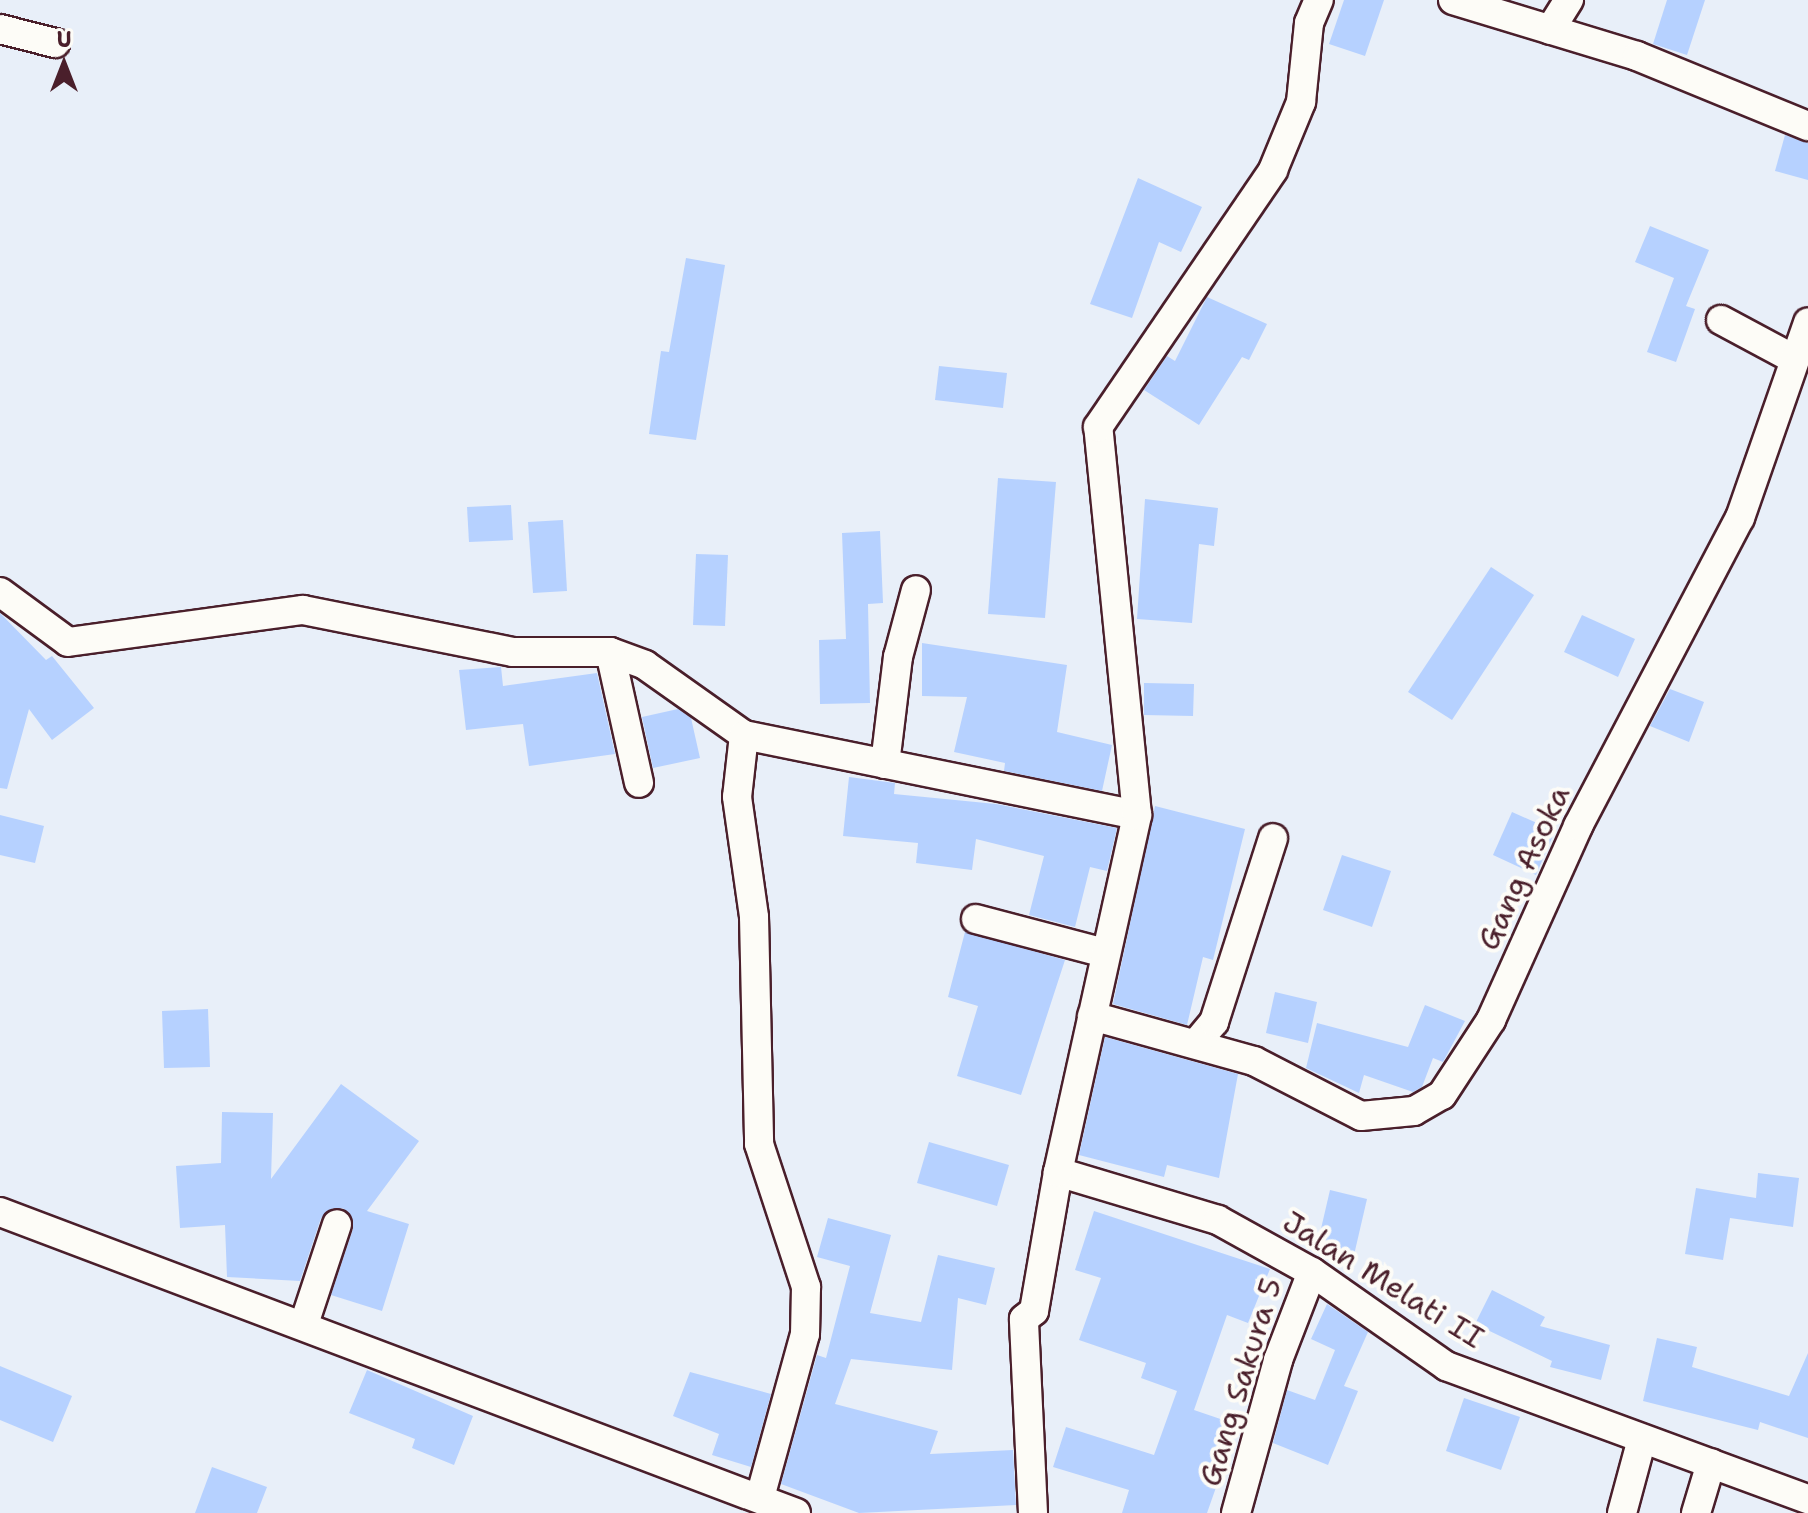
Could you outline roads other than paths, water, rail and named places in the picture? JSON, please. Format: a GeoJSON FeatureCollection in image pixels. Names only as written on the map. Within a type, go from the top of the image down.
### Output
{"type":"FeatureCollection","features":[{"type":"Feature","properties":{"kind":"street"},"geometry":{"type":"LineString","coordinates":[[1033,1513],[1024,1319],[1034,1311],[1058,1172],[1137,815],[1098,427],[1273,170],[1301,102],[1309,23],[1319,0]]}},
{"type":"Feature","properties":{"kind":"street"},"geometry":{"type":"LineString","coordinates":[[1453,0],[1637,56],[1808,126]]}},
{"type":"Feature","properties":{"kind":"street"},"geometry":{"type":"LineString","coordinates":[[1550,30],[1569,0]]}},
{"type":"Feature","properties":{"kind":"street"},"geometry":{"type":"LineString","coordinates":[[0,29],[55,43]]}},
{"type":"Feature","properties":{"kind":"street"},"geometry":{"type":"LineString","coordinates":[[1721,320],[1792,358]]}},
{"type":"Feature","properties":{"kind":"street","name":"Gang Asoka"},"geometry":{"type":"LineString","coordinates":[[1092,1016],[1198,1041],[1254,1061],[1361,1116],[1414,1111],[1442,1095],[1491,1020],[1578,826],[1740,518],[1792,358],[1808,323]]}},
{"type":"Feature","properties":{"kind":"street"},"geometry":{"type":"LineString","coordinates":[[885,764],[898,657],[916,590]]}},
{"type":"Feature","properties":{"kind":"street"},"geometry":{"type":"LineString","coordinates":[[0,592],[68,642],[303,610],[513,652],[610,652],[645,665],[744,735],[1137,815]]}},
{"type":"Feature","properties":{"kind":"street"},"geometry":{"type":"LineString","coordinates":[[610,652],[639,783]]}},
{"type":"Feature","properties":{"kind":"street"},"geometry":{"type":"LineString","coordinates":[[744,735],[737,797],[754,917],[759,1144],[806,1287],[805,1334],[760,1497]]}},
{"type":"Feature","properties":{"kind":"street"},"geometry":{"type":"LineString","coordinates":[[1198,1041],[1214,1022],[1273,838]]}},
{"type":"Feature","properties":{"kind":"street"},"geometry":{"type":"LineString","coordinates":[[976,919],[1105,953]]}},
{"type":"Feature","properties":{"kind":"street","name":"Jalan Melati II"},"geometry":{"type":"LineString","coordinates":[[1058,1172],[1218,1220],[1312,1272],[1446,1366],[1808,1499]]}},
{"type":"Feature","properties":{"kind":"street"},"geometry":{"type":"LineString","coordinates":[[0,1212],[304,1324],[796,1513]]}},
{"type":"Feature","properties":{"kind":"street"},"geometry":{"type":"LineString","coordinates":[[304,1324],[337,1224]]}},
{"type":"Feature","properties":{"kind":"street","name":"Gang Sakura 5"},"geometry":{"type":"LineString","coordinates":[[1236,1513],[1278,1360],[1312,1272]]}},
{"type":"Feature","properties":{"kind":"street"},"geometry":{"type":"LineString","coordinates":[[1622,1513],[1642,1439]]}},
{"type":"Feature","properties":{"kind":"street"},"geometry":{"type":"LineString","coordinates":[[1696,1513],[1711,1463]]}}]}
